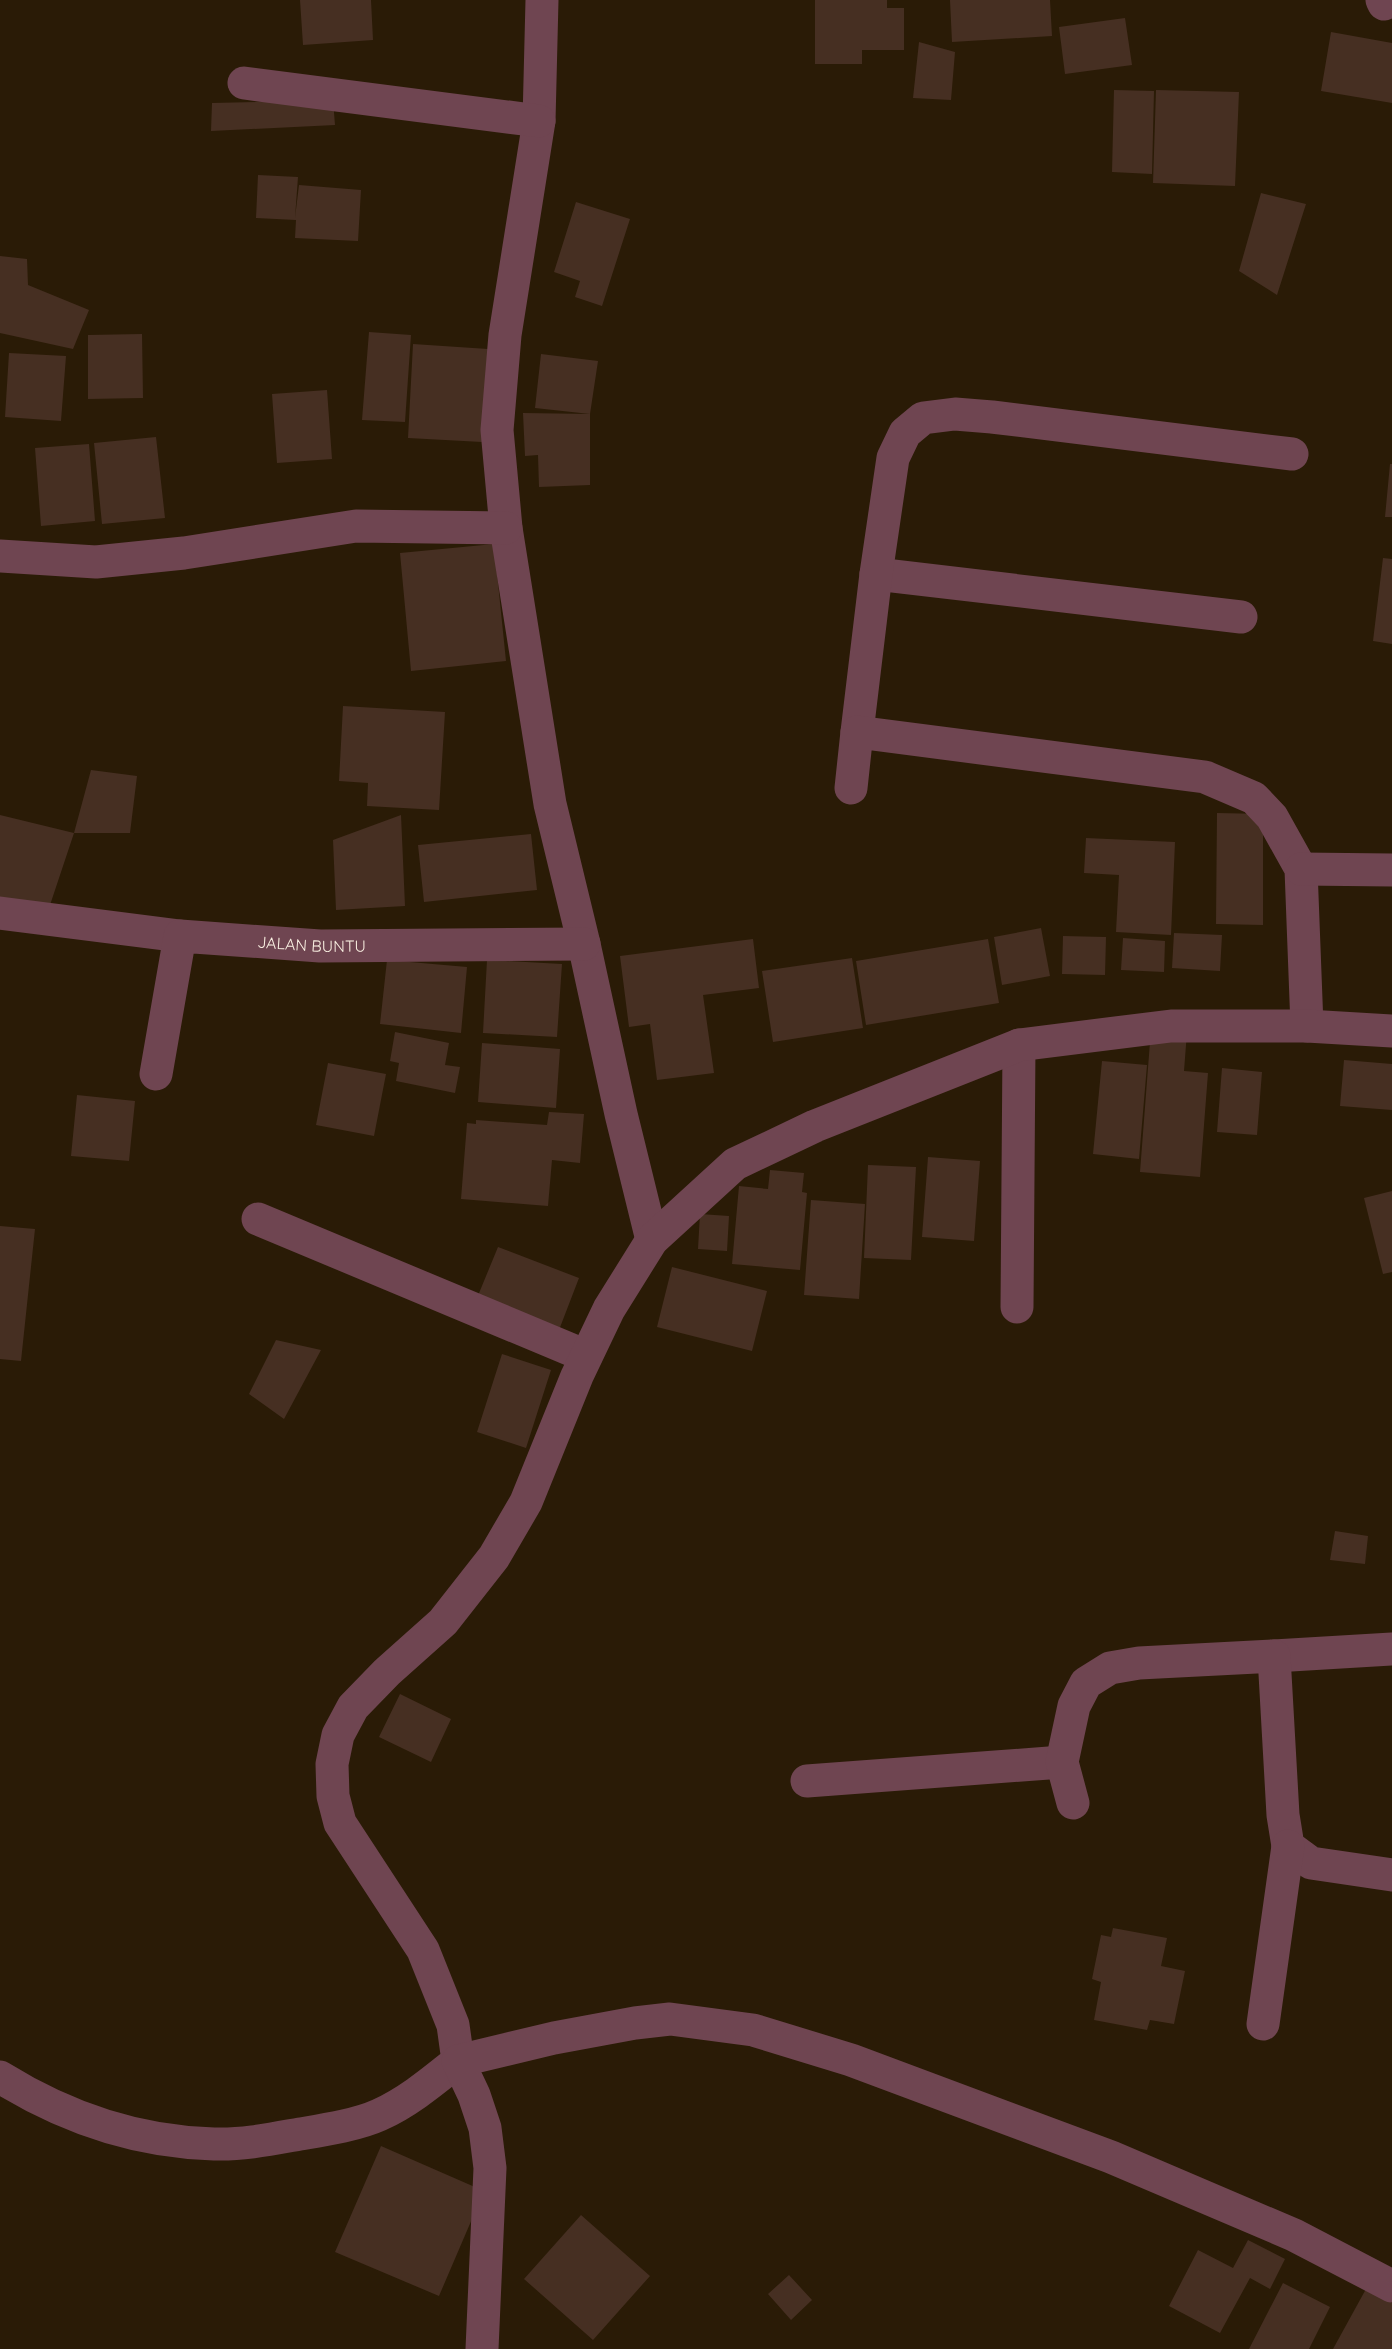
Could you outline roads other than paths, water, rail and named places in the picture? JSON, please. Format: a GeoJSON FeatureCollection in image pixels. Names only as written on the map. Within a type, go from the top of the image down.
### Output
{"type":"FeatureCollection","features":[{"type":"Feature","properties":{"kind":"street"},"geometry":{"type":"LineString","coordinates":[[542,0],[539,121],[505,335],[497,430],[506,528],[550,804],[652,1240]]}},
{"type":"Feature","properties":{"kind":"street"},"geometry":{"type":"LineString","coordinates":[[243,82],[539,121]]}},
{"type":"Feature","properties":{"kind":"street"},"geometry":{"type":"LineString","coordinates":[[851,788],[876,574],[893,458],[905,433],[923,418],[955,414],[992,417],[1292,454]]}},
{"type":"Feature","properties":{"kind":"street"},"geometry":{"type":"LineString","coordinates":[[0,556],[96,562],[184,553],[356,526],[506,528]]}},
{"type":"Feature","properties":{"kind":"street"},"geometry":{"type":"LineString","coordinates":[[876,574],[1241,617]]}},
{"type":"Feature","properties":{"kind":"street"},"geometry":{"type":"LineString","coordinates":[[857,732],[1205,777],[1254,798],[1272,817],[1301,869],[1307,1026]]}},
{"type":"Feature","properties":{"kind":"street"},"geometry":{"type":"LineString","coordinates":[[1301,869],[1392,870]]}},
{"type":"Feature","properties":{"kind":"street","name":"JALAN BUNTU"},"geometry":{"type":"LineString","coordinates":[[0,913],[180,936],[320,946],[584,944]]}},
{"type":"Feature","properties":{"kind":"street"},"geometry":{"type":"LineString","coordinates":[[156,1074],[180,936]]}},
{"type":"Feature","properties":{"kind":"street"},"geometry":{"type":"LineString","coordinates":[[482,2349],[490,2168],[485,2128],[474,2095],[458,2061],[453,2025],[423,1950],[340,1823],[333,1796],[332,1764],[338,1736],[353,1707],[387,1672],[443,1622],[494,1557],[526,1502],[586,1356],[609,1309],[652,1240],[735,1164],[814,1126],[1019,1045],[1171,1026],[1307,1026],[1392,1030]]}},
{"type":"Feature","properties":{"kind":"street"},"geometry":{"type":"LineString","coordinates":[[1017,1307],[1019,1045]]}},
{"type":"Feature","properties":{"kind":"street"},"geometry":{"type":"LineString","coordinates":[[258,1219],[586,1356]]}},
{"type":"Feature","properties":{"kind":"street"},"geometry":{"type":"LineString","coordinates":[[1073,1803],[1062,1762],[1074,1706],[1086,1683],[1110,1668],[1171,1660],[1392,1649]]}},
{"type":"Feature","properties":{"kind":"street"},"geometry":{"type":"LineString","coordinates":[[1263,2024],[1288,1846],[1283,1815],[1274,1656]]}},
{"type":"Feature","properties":{"kind":"street"},"geometry":{"type":"LineString","coordinates":[[807,1781],[1062,1762]]}},
{"type":"Feature","properties":{"kind":"street"},"geometry":{"type":"LineString","coordinates":[[1288,1846],[1311,1863],[1392,1875]]}},
{"type":"Feature","properties":{"kind":"street"},"geometry":{"type":"LineString","coordinates":[[0,2077],[69,2115],[116,2130],[165,2140],[215,2144],[261,2141],[310,2132],[378,2115],[421,2090],[458,2061],[554,2038],[670,2019],[753,2030],[851,2060],[1111,2157],[1294,2235],[1392,2286]]}}]}
